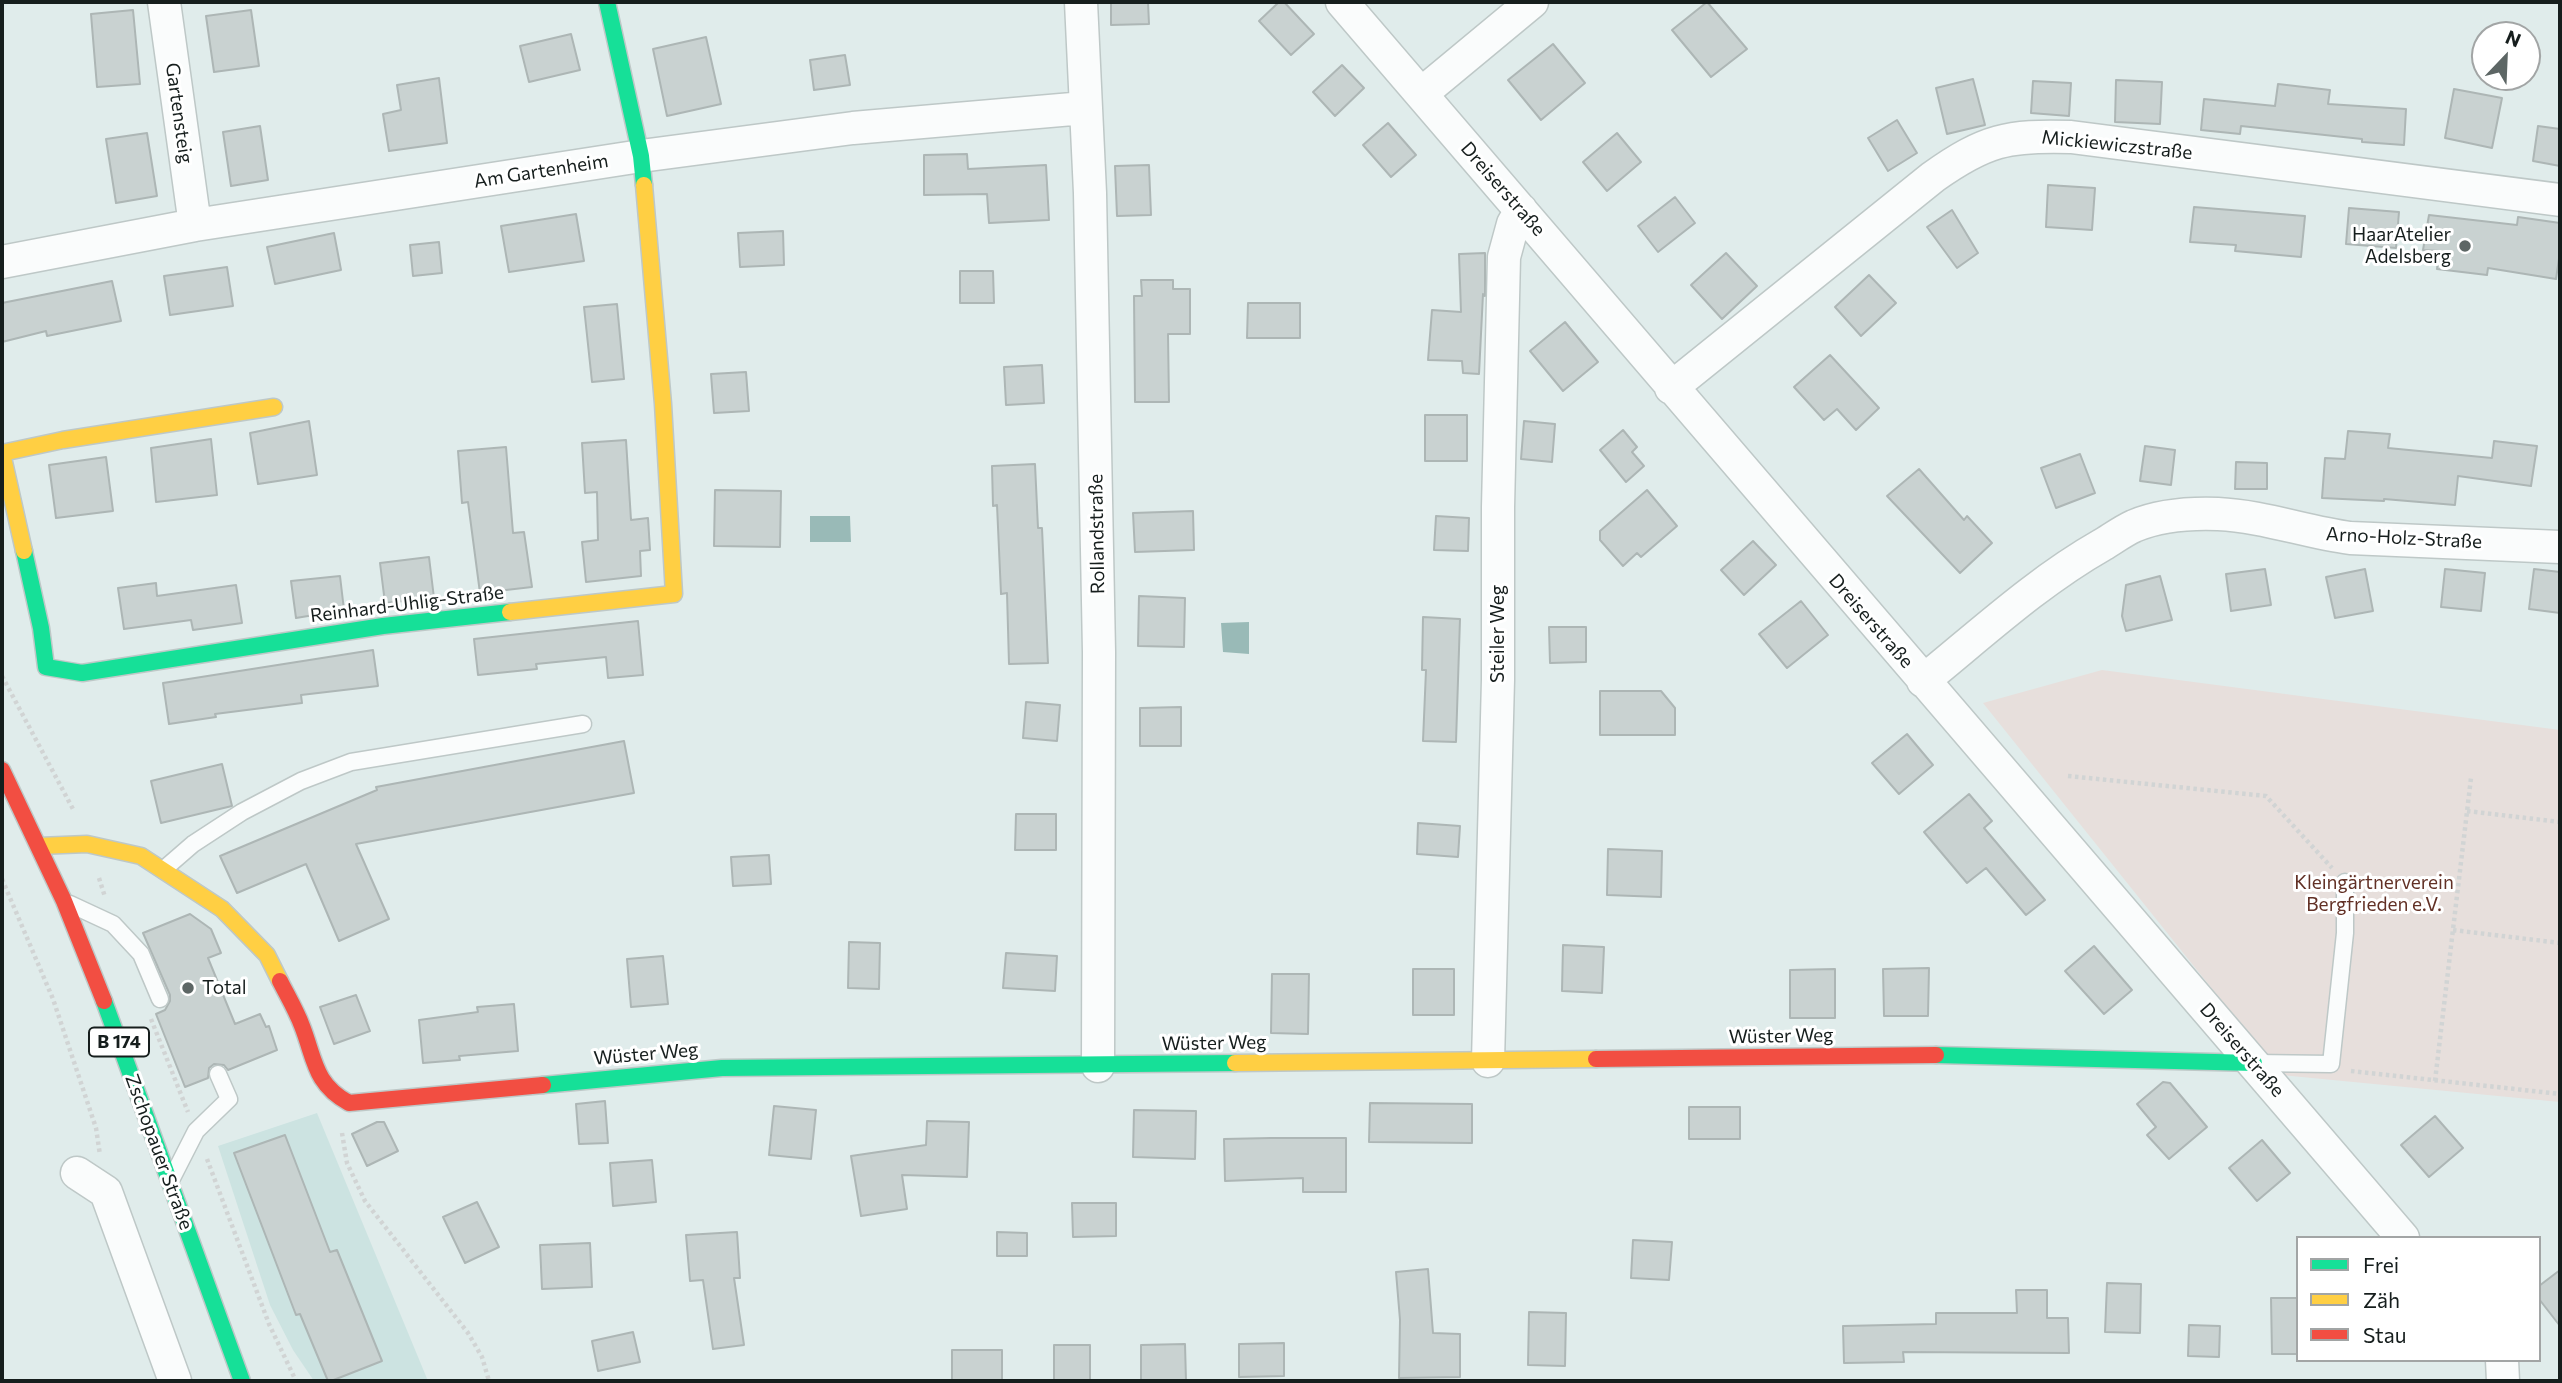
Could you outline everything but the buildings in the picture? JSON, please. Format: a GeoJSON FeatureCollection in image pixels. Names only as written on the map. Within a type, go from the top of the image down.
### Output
{"type":"FeatureCollection","features":[{"type":"Feature","properties":{"kind":"street","name":"Gartensteig"},"geometry":{"type":"LineString","coordinates":[[164,2],[195,225]]}},
{"type":"Feature","properties":{"kind":"street","name":"Reinhard-Uhlig-Straße"},"geometry":{"type":"LineString","coordinates":[[274,407],[64,440],[2,453],[41,628],[46,667],[82,673],[383,626],[674,594],[663,404],[640,156],[607,2]]}},
{"type":"Feature","properties":{"kind":"street","name":"Rollandstraße"},"geometry":{"type":"LineString","coordinates":[[1081,2],[1090,192],[1100,652],[1098,1066]]}},
{"type":"Feature","properties":{"kind":"street","name":"Dreiserstraße"},"geometry":{"type":"LineString","coordinates":[[1342,2],[2401,1236]]}},
{"type":"Feature","properties":{"kind":"street"},"geometry":{"type":"LineString","coordinates":[[1421,94],[1532,2]]}},
{"type":"Feature","properties":{"kind":"street","name":"Am Gartenheim"},"geometry":{"type":"LineString","coordinates":[[2,262],[195,225],[640,156],[853,128],[1084,108]]}},
{"type":"Feature","properties":{"kind":"street","name":"Mickiewiczstraße"},"geometry":{"type":"LineString","coordinates":[[1671,388],[1933,177],[1964,155],[1995,142],[2031,136],[2071,137],[2560,200]]}},
{"type":"Feature","properties":{"kind":"street","name":"Steiler Weg"},"geometry":{"type":"LineString","coordinates":[[1488,1061],[1498,680],[1498,493],[1504,257],[1513,224],[1521,210]]}},
{"type":"Feature","properties":{"kind":"street","name":"Arno-Holz-Straße"},"geometry":{"type":"LineString","coordinates":[[1923,681],[2082,556],[2135,526],[2172,516],[2242,516],[2317,534],[2350,538],[2560,547]]}},
{"type":"Feature","properties":{"kind":"street","name":"Zschopauer Straße"},"geometry":{"type":"LineString","coordinates":[[2,770],[64,901],[101,992],[242,1381]]}},
{"type":"Feature","properties":{"kind":"street"},"geometry":{"type":"LineString","coordinates":[[39,846],[88,844],[141,856],[222,909],[267,955],[302,1025],[316,1071],[332,1094]]}},
{"type":"Feature","properties":{"kind":"street","name":"Wüster Weg"},"geometry":{"type":"LineString","coordinates":[[332,1094],[349,1103],[722,1068],[1961,1055],[2254,1063]]}},
{"type":"Feature","properties":{"kind":"street"},"geometry":{"type":"LineString","coordinates":[[77,1173],[106,1192],[175,1381]]}},
{"type":"Feature","properties":{"kind":"street"},"geometry":{"type":"LineString","coordinates":[[2502,1362],[2503,1381]]}},
{"type":"Feature","properties":{"kind":"lane"},"geometry":{"type":"LineString","coordinates":[[163,870],[192,844],[242,812],[301,781],[351,762],[583,724]]}},
{"type":"Feature","properties":{"kind":"lane"},"geometry":{"type":"LineString","coordinates":[[2254,1063],[2330,1064],[2345,933],[2345,882]]}},
{"type":"Feature","properties":{"kind":"lane"},"geometry":{"type":"LineString","coordinates":[[64,901],[113,924],[141,954],[160,999]]}},
{"type":"Feature","properties":{"kind":"lane"},"geometry":{"type":"LineString","coordinates":[[169,1183],[196,1130],[229,1099],[218,1074]]}},
{"type":"Feature","properties":{"kind":"path"},"geometry":{"type":"LineString","coordinates":[[2068,776],[2266,796],[2345,882]]}},
{"type":"Feature","properties":{"kind":"path"},"geometry":{"type":"LineString","coordinates":[[2435,1081],[2471,778]]}},
{"type":"Feature","properties":{"kind":"path"},"geometry":{"type":"LineString","coordinates":[[2467,811],[2560,822]]}},
{"type":"Feature","properties":{"kind":"path"},"geometry":{"type":"LineString","coordinates":[[2,879],[43,975],[88,1102],[96,1128],[106,1192]]}},
{"type":"Feature","properties":{"kind":"path"},"geometry":{"type":"LineString","coordinates":[[2453,930],[2560,943]]}},
{"type":"Feature","properties":{"kind":"path"},"geometry":{"type":"LineString","coordinates":[[2330,1064],[2350,1071],[2560,1094]]}},
{"type":"Feature","properties":{"kind":"path"},"geometry":{"type":"LineString","coordinates":[[332,1094],[347,1163],[365,1201],[468,1333],[482,1357],[489,1381]]}},
{"type":"Feature","properties":{"kind":"path"},"geometry":{"type":"LineString","coordinates":[[269,1324],[296,1381]]}},
{"type":"Feature","properties":{"kind":"shaded area"},"geometry":{"type":"Polygon","coordinates":[[[810,516],[850,516],[851,542],[810,542],[810,516]]]}},
{"type":"Feature","properties":{"kind":"shaded area"},"geometry":{"type":"Polygon","coordinates":[[[1249,622],[1249,654],[1223,652],[1221,623],[1249,622]]]}},
{"type":"Feature","properties":{"kind":"shaded area"},"geometry":{"type":"Polygon","coordinates":[[[317,1113],[428,1381],[314,1381],[293,1350],[270,1305],[218,1146],[317,1113]]]}},
{"type":"Feature","properties":{"kind":"green space","name":"Kleingärtnerverein Bergfrieden e.V."},"geometry":{"type":"Polygon","coordinates":[[[2102,670],[2560,730],[2560,1102],[2281,1075],[1983,703],[2102,670]]]}},
{"type":"Feature","properties":{"kind":"traffic: fast"},"geometry":{"type":"LineString","coordinates":[[607,2],[641,156],[644,185]]}},
{"type":"Feature","properties":{"kind":"traffic: fast"},"geometry":{"type":"LineString","coordinates":[[24,551],[41,628],[46,667],[82,673],[383,626],[510,612]]}},
{"type":"Feature","properties":{"kind":"traffic: fast"},"geometry":{"type":"LineString","coordinates":[[104,1001],[242,1381]]}},
{"type":"Feature","properties":{"kind":"traffic: fast"},"geometry":{"type":"LineString","coordinates":[[1936,1055],[2254,1063]]}},
{"type":"Feature","properties":{"kind":"traffic: fast"},"geometry":{"type":"LineString","coordinates":[[543,1085],[722,1068],[1235,1063]]}},
{"type":"Feature","properties":{"kind":"traffic: slow"},"geometry":{"type":"LineString","coordinates":[[510,612],[674,594],[663,404],[644,185]]}},
{"type":"Feature","properties":{"kind":"traffic: slow"},"geometry":{"type":"LineString","coordinates":[[24,551],[2,453],[63,440],[274,407]]}},
{"type":"Feature","properties":{"kind":"traffic: slow"},"geometry":{"type":"LineString","coordinates":[[39,846],[87,844],[141,856],[222,909],[267,955],[280,981]]}},
{"type":"Feature","properties":{"kind":"traffic: slow"},"geometry":{"type":"LineString","coordinates":[[1235,1063],[1596,1059]]}},
{"type":"Feature","properties":{"kind":"traffic: jam"},"geometry":{"type":"LineString","coordinates":[[2,770],[64,901],[104,1001]]}},
{"type":"Feature","properties":{"kind":"traffic: jam"},"geometry":{"type":"LineString","coordinates":[[280,981],[300,1020],[322,1079],[337,1096],[349,1103],[543,1085]]}},
{"type":"Feature","properties":{"kind":"traffic: jam"},"geometry":{"type":"LineString","coordinates":[[1596,1059],[1936,1055]]}},
{"type":"Feature","properties":{"kind":"place","name":"HaarAtelier Adelsberg"},"geometry":{"type":"Point","coordinates":[2465,246]}},
{"type":"Feature","properties":{"kind":"place","name":"Total"},"geometry":{"type":"Point","coordinates":[188,988]}}]}
